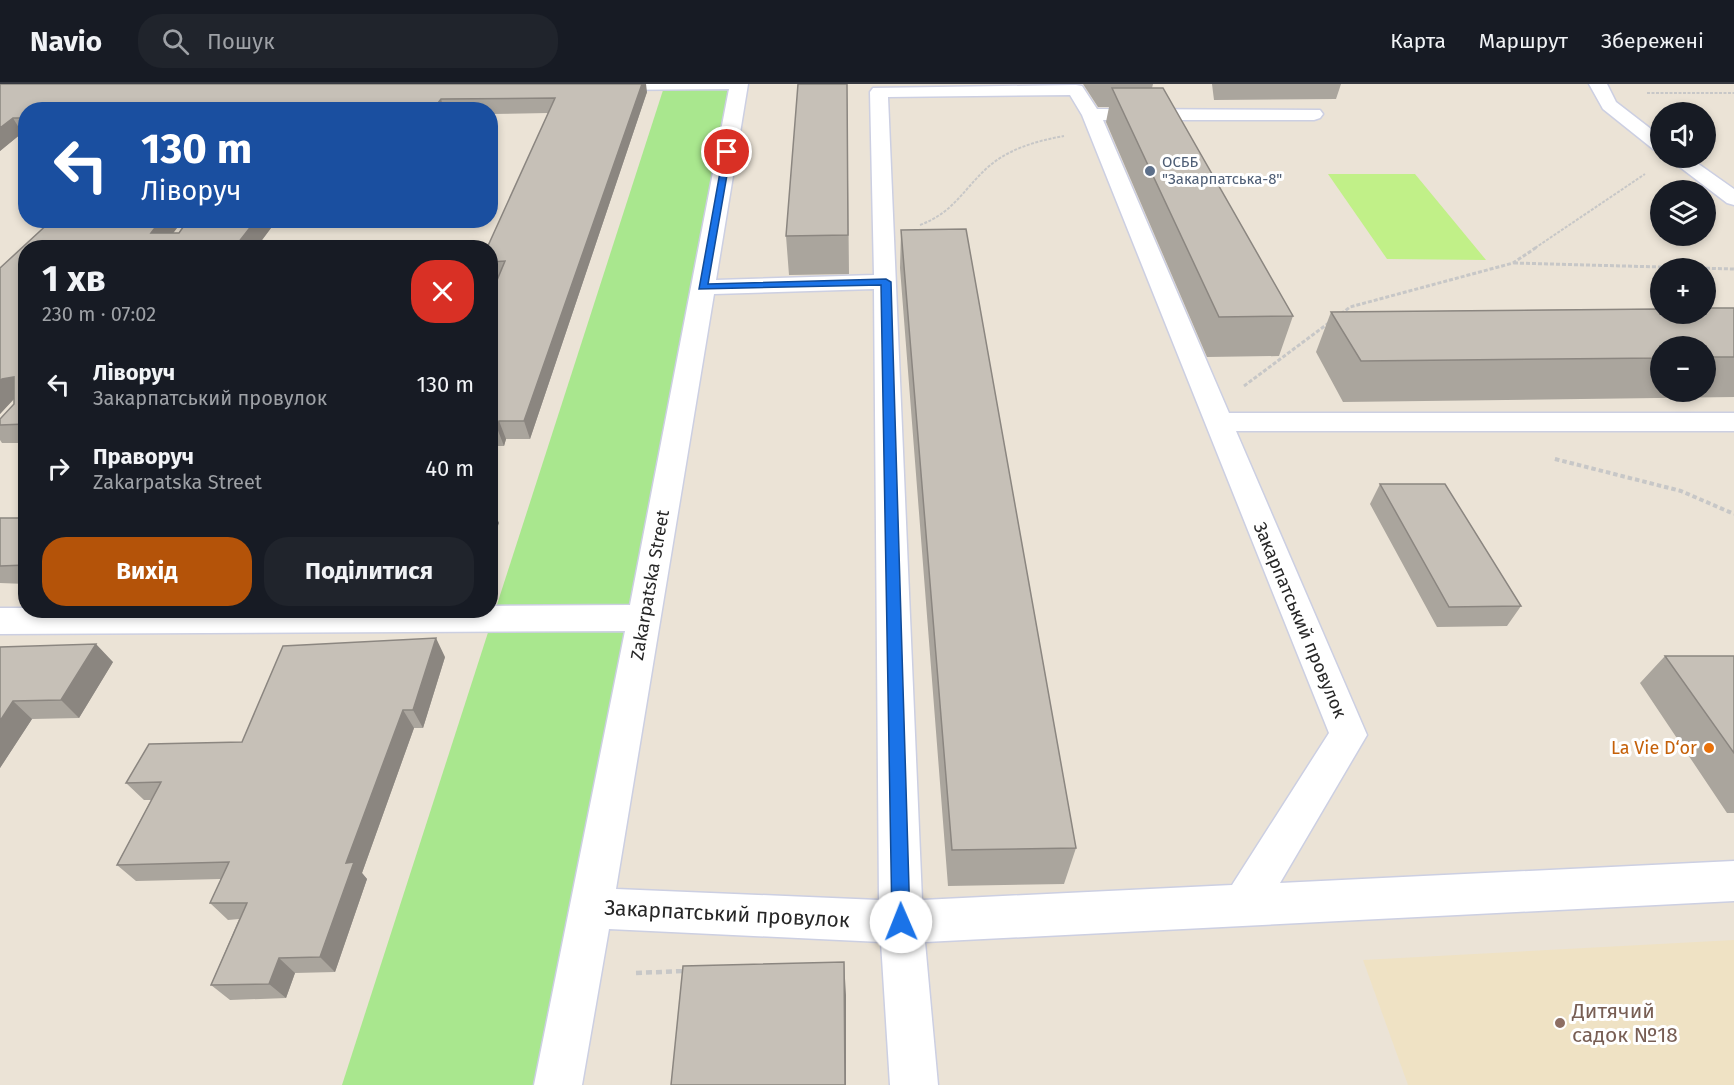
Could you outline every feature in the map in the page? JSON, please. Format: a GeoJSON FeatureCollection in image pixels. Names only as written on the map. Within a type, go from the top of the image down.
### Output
{"type":"FeatureCollection","features":[{"type":"Feature","properties":{"kind":"street"},"geometry":{"type":"LineString","coordinates":[[588,86],[739,84]]}},
{"type":"Feature","properties":{"kind":"street","name":"Zakarpatska Street"},"geometry":{"type":"LineString","coordinates":[[558,1085],[589,908],[645,618],[739,84]]}},
{"type":"Feature","properties":{"kind":"street"},"geometry":{"type":"LineString","coordinates":[[1598,84],[1609,105],[1650,137]]}},
{"type":"Feature","properties":{"kind":"street","name":"Закарпатський провулок"},"geometry":{"type":"LineString","coordinates":[[914,1085],[901,922],[886,282],[879,92],[1076,90],[1094,122],[1348,735],[1244,904]]}},
{"type":"Feature","properties":{"kind":"street"},"geometry":{"type":"LineString","coordinates":[[1094,122],[1314,114]]}},
{"type":"Feature","properties":{"kind":"street"},"geometry":{"type":"LineString","coordinates":[[1692,168],[1734,199]]}},
{"type":"Feature","properties":{"kind":"street"},"geometry":{"type":"LineString","coordinates":[[703,287],[886,282]]}},
{"type":"Feature","properties":{"kind":"street"},"geometry":{"type":"LineString","coordinates":[[1215,416],[1734,422]]}},
{"type":"Feature","properties":{"kind":"street"},"geometry":{"type":"LineString","coordinates":[[0,621],[645,618]]}},
{"type":"Feature","properties":{"kind":"street","name":"Закарпатський провулок"},"geometry":{"type":"LineString","coordinates":[[589,908],[901,922],[1734,881]]}},
{"type":"Feature","properties":{"kind":"path"},"geometry":{"type":"LineString","coordinates":[[1679,91],[1734,93]]}},
{"type":"Feature","properties":{"kind":"path"},"geometry":{"type":"LineString","coordinates":[[884,237],[944,216],[964,196],[979,176],[1011,151],[1094,122]]}},
{"type":"Feature","properties":{"kind":"path"},"geometry":{"type":"LineString","coordinates":[[1215,416],[1350,307],[1420,290],[1513,263],[1650,171]]}},
{"type":"Feature","properties":{"kind":"path"},"geometry":{"type":"LineString","coordinates":[[1513,263],[1734,269]]}},
{"type":"Feature","properties":{"kind":"path"},"geometry":{"type":"LineString","coordinates":[[1553,459],[1584,464],[1681,491],[1734,514]]}},
{"type":"Feature","properties":{"kind":"path"},"geometry":{"type":"LineString","coordinates":[[636,973],[694,971]]}},
{"type":"Feature","properties":{"kind":"shaded area","name":"Дитячий садок №18"},"geometry":{"type":"Polygon","coordinates":[[[1734,940],[1734,1085],[1408,1085],[1363,960],[1734,940]]]}},
{"type":"Feature","properties":{"kind":"green space"},"geometry":{"type":"Polygon","coordinates":[[[665,84],[731,84],[539,1085],[342,1085],[493,618],[498,618],[498,602],[665,84]]]}},
{"type":"Feature","properties":{"kind":"green space"},"geometry":{"type":"Polygon","coordinates":[[[1328,174],[1415,174],[1486,260],[1387,259],[1328,174]]]}},
{"type":"Feature","properties":{"kind":"building"},"geometry":{"type":"Polygon","coordinates":[[[0,84],[642,84],[524,421],[499,421],[498,424],[498,278],[505,261],[498,261],[498,240],[491,240],[555,98],[441,99],[439,102],[18,102],[18,118],[13,118],[0,128],[0,84]]]}},
{"type":"Feature","properties":{"kind":"building"},"geometry":{"type":"Polygon","coordinates":[[[798,84],[847,84],[848,235],[786,236],[798,84]]]}},
{"type":"Feature","properties":{"kind":"building"},"geometry":{"type":"Polygon","coordinates":[[[1112,88],[1163,88],[1293,316],[1219,317],[1112,88]]]}},
{"type":"Feature","properties":{"kind":"building"},"geometry":{"type":"Polygon","coordinates":[[[43,228],[155,228],[151,233],[179,233],[182,228],[250,228],[240,240],[30,240],[43,228]]]}},
{"type":"Feature","properties":{"kind":"building"},"geometry":{"type":"Polygon","coordinates":[[[966,229],[1076,848],[952,850],[901,230],[966,229]]]}},
{"type":"Feature","properties":{"kind":"building"},"geometry":{"type":"Polygon","coordinates":[[[18,251],[18,424],[0,425],[0,419],[14,404],[14,377],[0,381],[0,268],[18,251]]]}},
{"type":"Feature","properties":{"kind":"building"},"geometry":{"type":"Polygon","coordinates":[[[1716,308],[1734,308],[1734,357],[1716,357],[1716,336],[1650,336],[1650,358],[1361,361],[1331,312],[1650,309],[1650,324],[1716,324],[1716,308]]]}},
{"type":"Feature","properties":{"kind":"building"},"geometry":{"type":"Polygon","coordinates":[[[1380,484],[1445,484],[1521,606],[1449,607],[1380,484]]]}},
{"type":"Feature","properties":{"kind":"building"},"geometry":{"type":"Polygon","coordinates":[[[0,518],[18,518],[18,565],[0,566],[0,518]]]}},
{"type":"Feature","properties":{"kind":"building"},"geometry":{"type":"Polygon","coordinates":[[[436,638],[413,710],[403,710],[346,863],[354,862],[320,957],[279,958],[269,984],[211,985],[247,903],[210,903],[229,862],[117,865],[161,782],[126,783],[149,744],[242,742],[283,646],[436,638]]]}},
{"type":"Feature","properties":{"kind":"building"},"geometry":{"type":"Polygon","coordinates":[[[96,644],[61,700],[13,701],[0,721],[0,647],[96,644]]]}},
{"type":"Feature","properties":{"kind":"building"},"geometry":{"type":"Polygon","coordinates":[[[1665,656],[1734,656],[1734,753],[1665,656]]]}},
{"type":"Feature","properties":{"kind":"building"},"geometry":{"type":"Polygon","coordinates":[[[844,962],[845,1085],[671,1085],[683,966],[844,962]]]}},
{"type":"Feature","properties":{"kind":"place","name":"ОСББ \"Закарпатська-8\""},"geometry":{"type":"Point","coordinates":[1150,171]}},
{"type":"Feature","properties":{"kind":"place","name":"La Vie D‘or"},"geometry":{"type":"Point","coordinates":[1709,748]}},
{"type":"Feature","properties":{"kind":"place","name":"Дитячий садок №18"},"geometry":{"type":"Point","coordinates":[1560,1023]}},
{"type":"Feature","properties":{"kind":"route"},"geometry":{"type":"LineString","coordinates":[[727,152],[703,287],[886,282],[901,922]]}}]}
